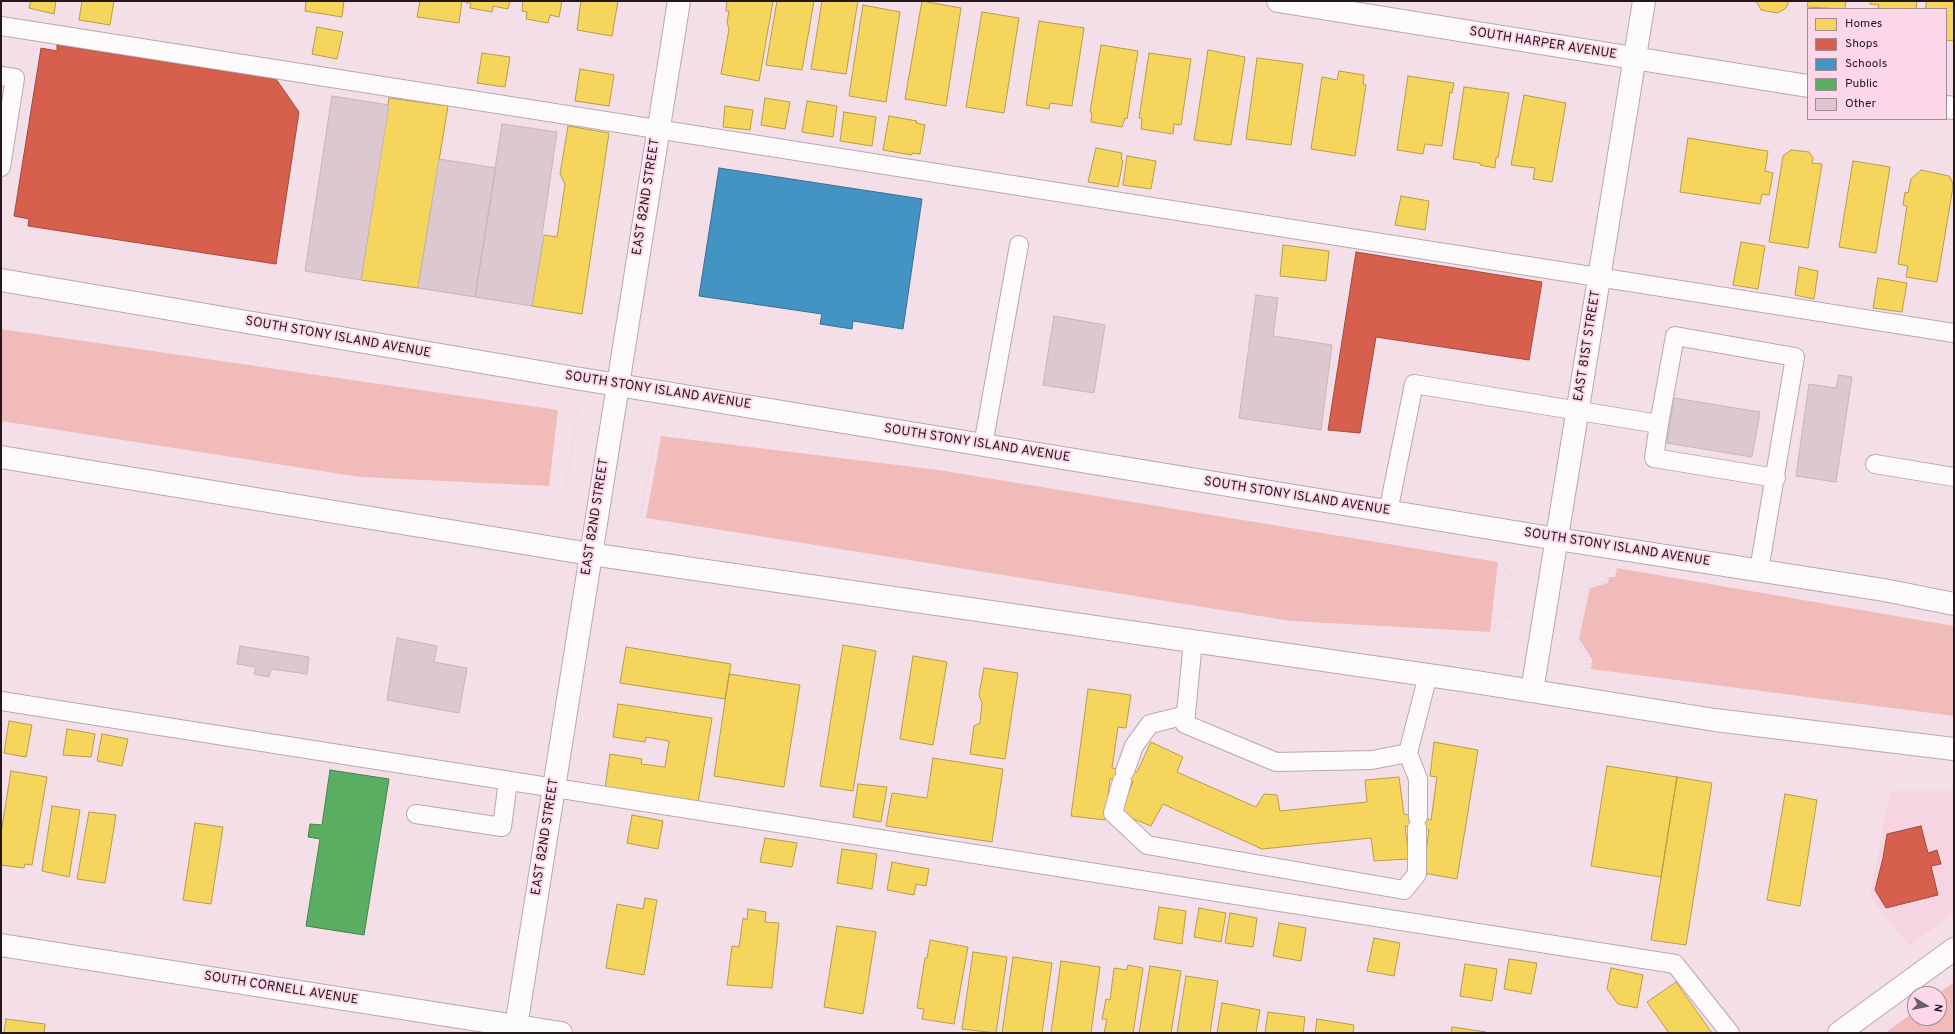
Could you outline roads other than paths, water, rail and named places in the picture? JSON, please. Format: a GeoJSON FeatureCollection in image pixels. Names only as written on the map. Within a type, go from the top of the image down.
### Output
{"type":"FeatureCollection","features":[{"type":"Feature","properties":{"kind":"main road","name":"EAST 82ND STREET"},"geometry":{"type":"LineString","coordinates":[[515,1029],[678,1]]}},
{"type":"Feature","properties":{"kind":"main road","name":"SOUTH HARPER AVENUE"},"geometry":{"type":"LineString","coordinates":[[1278,1],[1807,86]]}},
{"type":"Feature","properties":{"kind":"main road","name":"EAST 81ST STREET"},"geometry":{"type":"LineString","coordinates":[[1532,691],[1644,1]]}},
{"type":"Feature","properties":{"kind":"main road","name":"SOUTH STONY ISLAND AVENUE"},"geometry":{"type":"LineString","coordinates":[[1,280],[617,385],[1557,540],[1884,590],[1954,604]]}},
{"type":"Feature","properties":{"kind":"main road"},"geometry":{"type":"LineString","coordinates":[[1,456],[590,554],[1428,675],[1715,720],[1954,749]]}},
{"type":"Feature","properties":{"kind":"main road","name":"SOUTH CORNELL AVENUE"},"geometry":{"type":"LineString","coordinates":[[1,945],[515,1029],[561,1033]]}},
{"type":"Feature","properties":{"kind":"main road"},"geometry":{"type":"LineString","coordinates":[[1839,1033],[1954,949]]}},
{"type":"Feature","properties":{"kind":"lane"},"geometry":{"type":"LineString","coordinates":[[1,26],[658,128],[1954,333]]}},
{"type":"Feature","properties":{"kind":"lane"},"geometry":{"type":"LineString","coordinates":[[1,76],[15,78],[1,167]]}},
{"type":"Feature","properties":{"kind":"lane"},"geometry":{"type":"LineString","coordinates":[[983,445],[1019,245]]}},
{"type":"Feature","properties":{"kind":"lane"},"geometry":{"type":"LineString","coordinates":[[1759,570],[1776,478],[1795,357],[1675,336],[1654,458],[1776,478]]}},
{"type":"Feature","properties":{"kind":"lane"},"geometry":{"type":"LineString","coordinates":[[1388,512],[1414,384],[1659,424]]}},
{"type":"Feature","properties":{"kind":"lane"},"geometry":{"type":"LineString","coordinates":[[1876,464],[1954,477]]}},
{"type":"Feature","properties":{"kind":"lane"},"geometry":{"type":"LineString","coordinates":[[1193,641],[1185,724],[1276,762],[1372,760],[1408,753]]}},
{"type":"Feature","properties":{"kind":"lane"},"geometry":{"type":"LineString","coordinates":[[1186,715],[1150,724],[1134,746],[1124,776],[1113,813],[1147,845],[1404,890],[1417,874],[1418,779],[1408,753],[1428,675]]}},
{"type":"Feature","properties":{"kind":"lane"},"geometry":{"type":"LineString","coordinates":[[1,701],[1675,964],[1730,1033]]}},
{"type":"Feature","properties":{"kind":"lane"},"geometry":{"type":"LineString","coordinates":[[416,814],[502,827],[508,780]]}}]}
